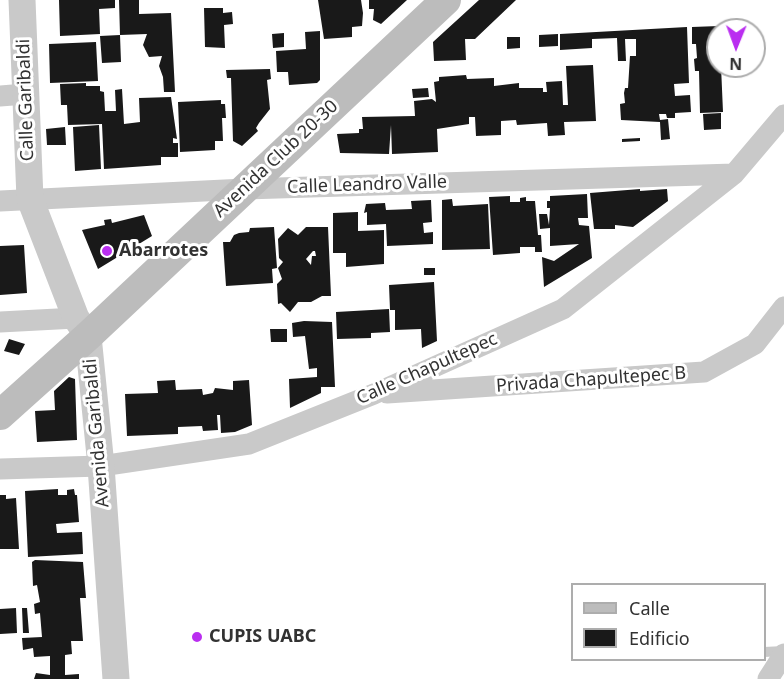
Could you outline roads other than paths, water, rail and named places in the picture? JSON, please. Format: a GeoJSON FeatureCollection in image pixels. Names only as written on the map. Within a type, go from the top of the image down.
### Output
{"type":"FeatureCollection","features":[{"type":"Feature","properties":{"kind":"main road","name":"Avenida Club 20-30"},"geometry":{"type":"LineString","coordinates":[[0,415],[82,327],[245,189],[446,0]]}},
{"type":"Feature","properties":{"kind":"street","name":"Calle Garibaldi"},"geometry":{"type":"LineString","coordinates":[[22,0],[13,95],[30,199]]}},
{"type":"Feature","properties":{"kind":"street","name":"Calle Chapultepec"},"geometry":{"type":"LineString","coordinates":[[0,469],[101,465],[249,444],[374,394],[562,309],[734,174],[784,115]]}},
{"type":"Feature","properties":{"kind":"street","name":"Calle Leandro Valle"},"geometry":{"type":"LineString","coordinates":[[0,201],[245,189],[734,174]]}},
{"type":"Feature","properties":{"kind":"street","name":"Avenida Garibaldi"},"geometry":{"type":"LineString","coordinates":[[30,199],[82,327],[101,465],[116,679]]}},
{"type":"Feature","properties":{"kind":"street","name":"Privada Chapultepec B"},"geometry":{"type":"LineString","coordinates":[[374,394],[704,372],[754,344],[784,307]]}},
{"type":"Feature","properties":{"kind":"street"},"geometry":{"type":"LineString","coordinates":[[0,322],[82,327]]}},
{"type":"Feature","properties":{"kind":"street"},"geometry":{"type":"LineString","coordinates":[[768,679],[784,653]]}},
{"type":"Feature","properties":{"kind":"lane"},"geometry":{"type":"LineString","coordinates":[[766,652],[784,653]]}},
{"type":"Feature","properties":{"kind":"place","name":"Abarrotes"},"geometry":{"type":"Point","coordinates":[107,251]}},
{"type":"Feature","properties":{"kind":"place","name":"CUPIS UABC"},"geometry":{"type":"Point","coordinates":[197,637]}}]}
